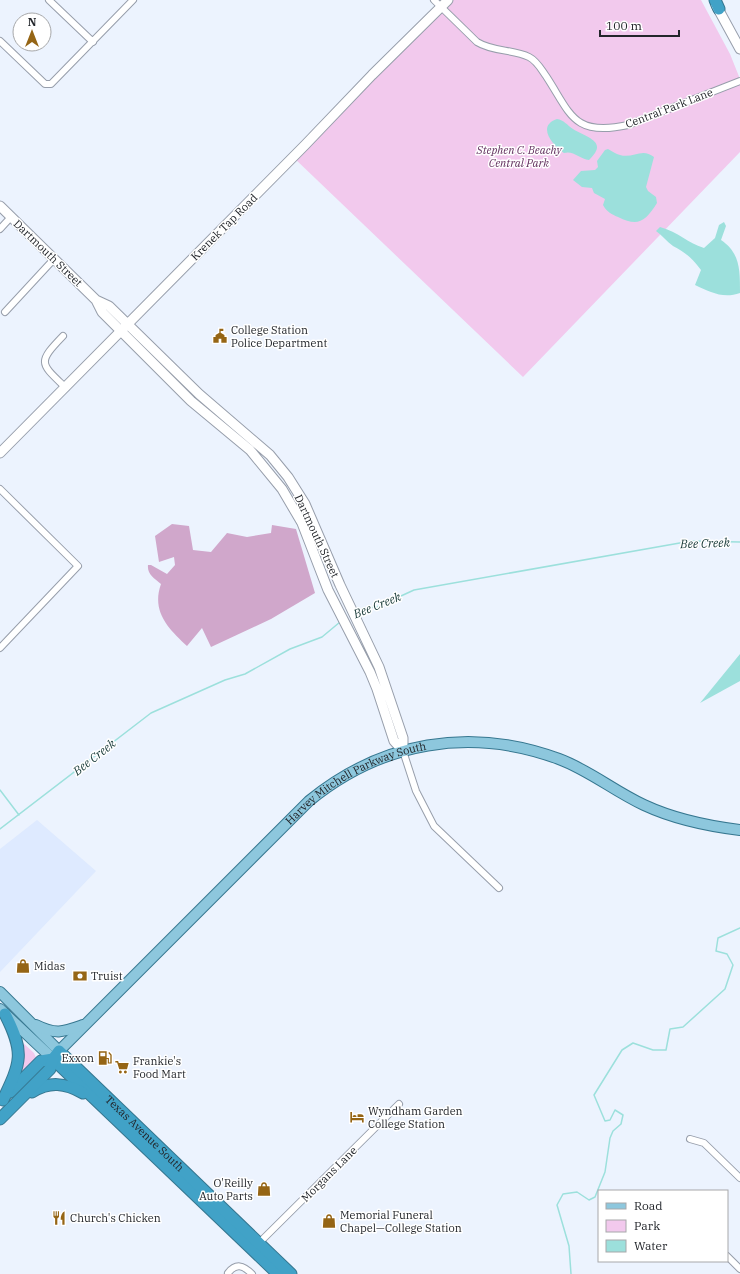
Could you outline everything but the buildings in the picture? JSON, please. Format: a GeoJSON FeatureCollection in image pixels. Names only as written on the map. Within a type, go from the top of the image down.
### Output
{"type":"FeatureCollection","features":[{"type":"Feature","properties":{"kind":"highway"},"geometry":{"type":"LineString","coordinates":[[1,1101],[16,1071],[19,1054],[16,1034],[3,1012]]}},
{"type":"Feature","properties":{"kind":"highway","name":"Harvey Mitchell Parkway South"},"geometry":{"type":"LineString","coordinates":[[0,1120],[50,1069],[56,1055]]}},
{"type":"Feature","properties":{"kind":"highway","name":"Harvey Mitchell Parkway South"},"geometry":{"type":"LineString","coordinates":[[1,1101],[42,1061],[56,1055]]}},
{"type":"Feature","properties":{"kind":"highway","name":"Texas Avenue South"},"geometry":{"type":"LineString","coordinates":[[56,1055],[95,1099],[278,1274]]}},
{"type":"Feature","properties":{"kind":"highway","name":"Texas Avenue South"},"geometry":{"type":"LineString","coordinates":[[56,1055],[291,1274]]}},
{"type":"Feature","properties":{"kind":"highway"},"geometry":{"type":"LineString","coordinates":[[21,1098],[41,1087],[59,1084],[67,1085],[95,1099]]}},
{"type":"Feature","properties":{"kind":"main road","name":"Harvey Mitchell Parkway South"},"geometry":{"type":"LineString","coordinates":[[56,1055],[309,801],[346,774],[367,763],[418,746],[454,742],[500,744],[536,752],[560,759],[656,810],[704,825],[740,830]]}},
{"type":"Feature","properties":{"kind":"main road","name":"Texas Avenue South"},"geometry":{"type":"LineString","coordinates":[[0,992],[31,1023],[56,1055]]}},
{"type":"Feature","properties":{"kind":"main road","name":"Texas Avenue South"},"geometry":{"type":"LineString","coordinates":[[3,1012],[56,1055]]}},
{"type":"Feature","properties":{"kind":"main road"},"geometry":{"type":"LineString","coordinates":[[31,1023],[51,1032],[58,1032],[87,1024]]}},
{"type":"Feature","properties":{"kind":"street"},"geometry":{"type":"LineString","coordinates":[[50,0],[92,42]]}},
{"type":"Feature","properties":{"kind":"street"},"geometry":{"type":"LineString","coordinates":[[0,42],[44,84],[51,84],[132,0]]}},
{"type":"Feature","properties":{"kind":"street","name":"Central Park Lane"},"geometry":{"type":"LineString","coordinates":[[434,0],[477,42],[484,46],[530,58],[538,65],[568,112],[575,119],[592,127],[611,129],[628,125],[740,81]]}},
{"type":"Feature","properties":{"kind":"street","name":"Krenek Tap Road"},"geometry":{"type":"LineString","coordinates":[[0,454],[372,75],[448,0]]}},
{"type":"Feature","properties":{"kind":"street"},"geometry":{"type":"LineString","coordinates":[[716,3],[740,49]]}},
{"type":"Feature","properties":{"kind":"street","name":"Dartmouth Street"},"geometry":{"type":"LineString","coordinates":[[0,206],[96,300],[102,312],[190,401],[238,439],[262,462],[291,502],[302,523],[328,590],[377,689],[394,742],[403,751]]}},
{"type":"Feature","properties":{"kind":"street"},"geometry":{"type":"LineString","coordinates":[[0,229],[11,217]]}},
{"type":"Feature","properties":{"kind":"street"},"geometry":{"type":"LineString","coordinates":[[5,312],[54,259]]}},
{"type":"Feature","properties":{"kind":"street","name":"Dartmouth Street"},"geometry":{"type":"LineString","coordinates":[[96,300],[109,306],[199,394],[249,435],[273,459],[288,477],[305,504],[387,687],[404,738],[403,751],[416,791],[434,826],[499,888]]}},
{"type":"Feature","properties":{"kind":"street"},"geometry":{"type":"LineString","coordinates":[[64,336],[47,353],[45,361],[46,368],[66,388]]}},
{"type":"Feature","properties":{"kind":"street"},"geometry":{"type":"LineString","coordinates":[[0,488],[78,566],[0,648]]}},
{"type":"Feature","properties":{"kind":"street","name":"Morgans Lane"},"geometry":{"type":"LineString","coordinates":[[259,1243],[399,1104]]}},
{"type":"Feature","properties":{"kind":"street"},"geometry":{"type":"LineString","coordinates":[[690,1138],[704,1143],[740,1178]]}},
{"type":"Feature","properties":{"kind":"street"},"geometry":{"type":"LineString","coordinates":[[728,1257],[740,1269]]}},
{"type":"Feature","properties":{"kind":"street"},"geometry":{"type":"LineString","coordinates":[[228,1274],[233,1267],[239,1265],[244,1267],[252,1274]]}},
{"type":"Feature","properties":{"kind":"shaded area"},"geometry":{"type":"Polygon","coordinates":[[[172,524],[189,526],[193,550],[211,552],[227,533],[247,537],[271,533],[272,525],[296,529],[315,593],[271,619],[211,647],[202,628],[187,646],[168,626],[160,611],[158,603],[161,584],[152,576],[148,568],[148,565],[151,565],[167,574],[175,565],[174,557],[159,562],[155,536],[172,524]]]}},
{"type":"Feature","properties":{"kind":"shaded area"},"geometry":{"type":"Polygon","coordinates":[[[37,820],[96,871],[0,972],[0,849],[37,820]]]}},
{"type":"Feature","properties":{"kind":"green space","name":"Stephen C. Beachy Central Park"},"geometry":{"type":"Polygon","coordinates":[[[452,0],[701,0],[730,54],[740,79],[740,152],[523,377],[293,157],[452,0]]]}},
{"type":"Feature","properties":{"kind":"green space"},"geometry":{"type":"Polygon","coordinates":[[[21,1041],[34,1053],[37,1060],[17,1080],[21,1041]]]}},
{"type":"Feature","properties":{"kind":"water"},"geometry":{"type":"Polygon","coordinates":[[[557,119],[594,141],[597,148],[595,154],[589,160],[567,152],[564,153],[551,141],[547,131],[548,126],[551,122],[557,119]]]}},
{"type":"Feature","properties":{"kind":"water"},"geometry":{"type":"Polygon","coordinates":[[[608,149],[618,155],[629,156],[645,153],[654,157],[646,187],[648,191],[656,197],[657,203],[649,215],[640,221],[631,222],[611,214],[603,205],[605,199],[594,193],[592,188],[582,187],[573,180],[581,171],[595,170],[598,167],[597,161],[605,150],[608,149]]]}},
{"type":"Feature","properties":{"kind":"water"},"geometry":{"type":"Polygon","coordinates":[[[724,222],[726,226],[721,240],[732,250],[738,262],[740,276],[740,293],[734,295],[717,294],[695,285],[701,270],[688,256],[656,231],[660,227],[667,229],[704,248],[715,238],[719,225],[724,222]]]}},
{"type":"Feature","properties":{"kind":"water"},"geometry":{"type":"Polygon","coordinates":[[[740,654],[740,681],[700,703],[740,654]]]}},
{"type":"Feature","properties":{"kind":"waterway","name":"Bee Creek"},"geometry":{"type":"LineString","coordinates":[[357,612],[363,608],[377,607],[414,590],[691,541],[740,542]]}},
{"type":"Feature","properties":{"kind":"waterway","name":"Bee Creek"},"geometry":{"type":"LineString","coordinates":[[0,829],[151,713],[225,680],[245,674],[290,649],[322,637],[340,622]]}},
{"type":"Feature","properties":{"kind":"waterway"},"geometry":{"type":"LineString","coordinates":[[0,790],[19,815]]}},
{"type":"Feature","properties":{"kind":"waterway"},"geometry":{"type":"LineString","coordinates":[[571,1274],[569,1246],[557,1205],[563,1194],[577,1192],[589,1200],[595,1197],[605,1172],[610,1138],[613,1131],[621,1124],[623,1115],[615,1110],[610,1120],[605,1121],[594,1095],[622,1050],[633,1043],[653,1050],[666,1050],[670,1029],[683,1027],[725,989],[733,965],[727,954],[716,951],[718,938],[740,928]]}},
{"type":"Feature","properties":{"kind":"place","name":"College Station Police Department"},"geometry":{"type":"Point","coordinates":[220,336]}},
{"type":"Feature","properties":{"kind":"place","name":"Midas"},"geometry":{"type":"Point","coordinates":[23,966]}},
{"type":"Feature","properties":{"kind":"place","name":"Truist"},"geometry":{"type":"Point","coordinates":[80,976]}},
{"type":"Feature","properties":{"kind":"place","name":"Exxon"},"geometry":{"type":"Point","coordinates":[105,1058]}},
{"type":"Feature","properties":{"kind":"place","name":"Frankie's Food Mart"},"geometry":{"type":"Point","coordinates":[122,1067]}},
{"type":"Feature","properties":{"kind":"place","name":"Wyndham Garden College Station"},"geometry":{"type":"Point","coordinates":[357,1117]}},
{"type":"Feature","properties":{"kind":"place","name":"O'Reilly Auto Parts"},"geometry":{"type":"Point","coordinates":[264,1189]}},
{"type":"Feature","properties":{"kind":"place","name":"Church's Chicken"},"geometry":{"type":"Point","coordinates":[59,1218]}},
{"type":"Feature","properties":{"kind":"place","name":"Memorial Funeral Chapel—College Station"},"geometry":{"type":"Point","coordinates":[329,1221]}}]}
